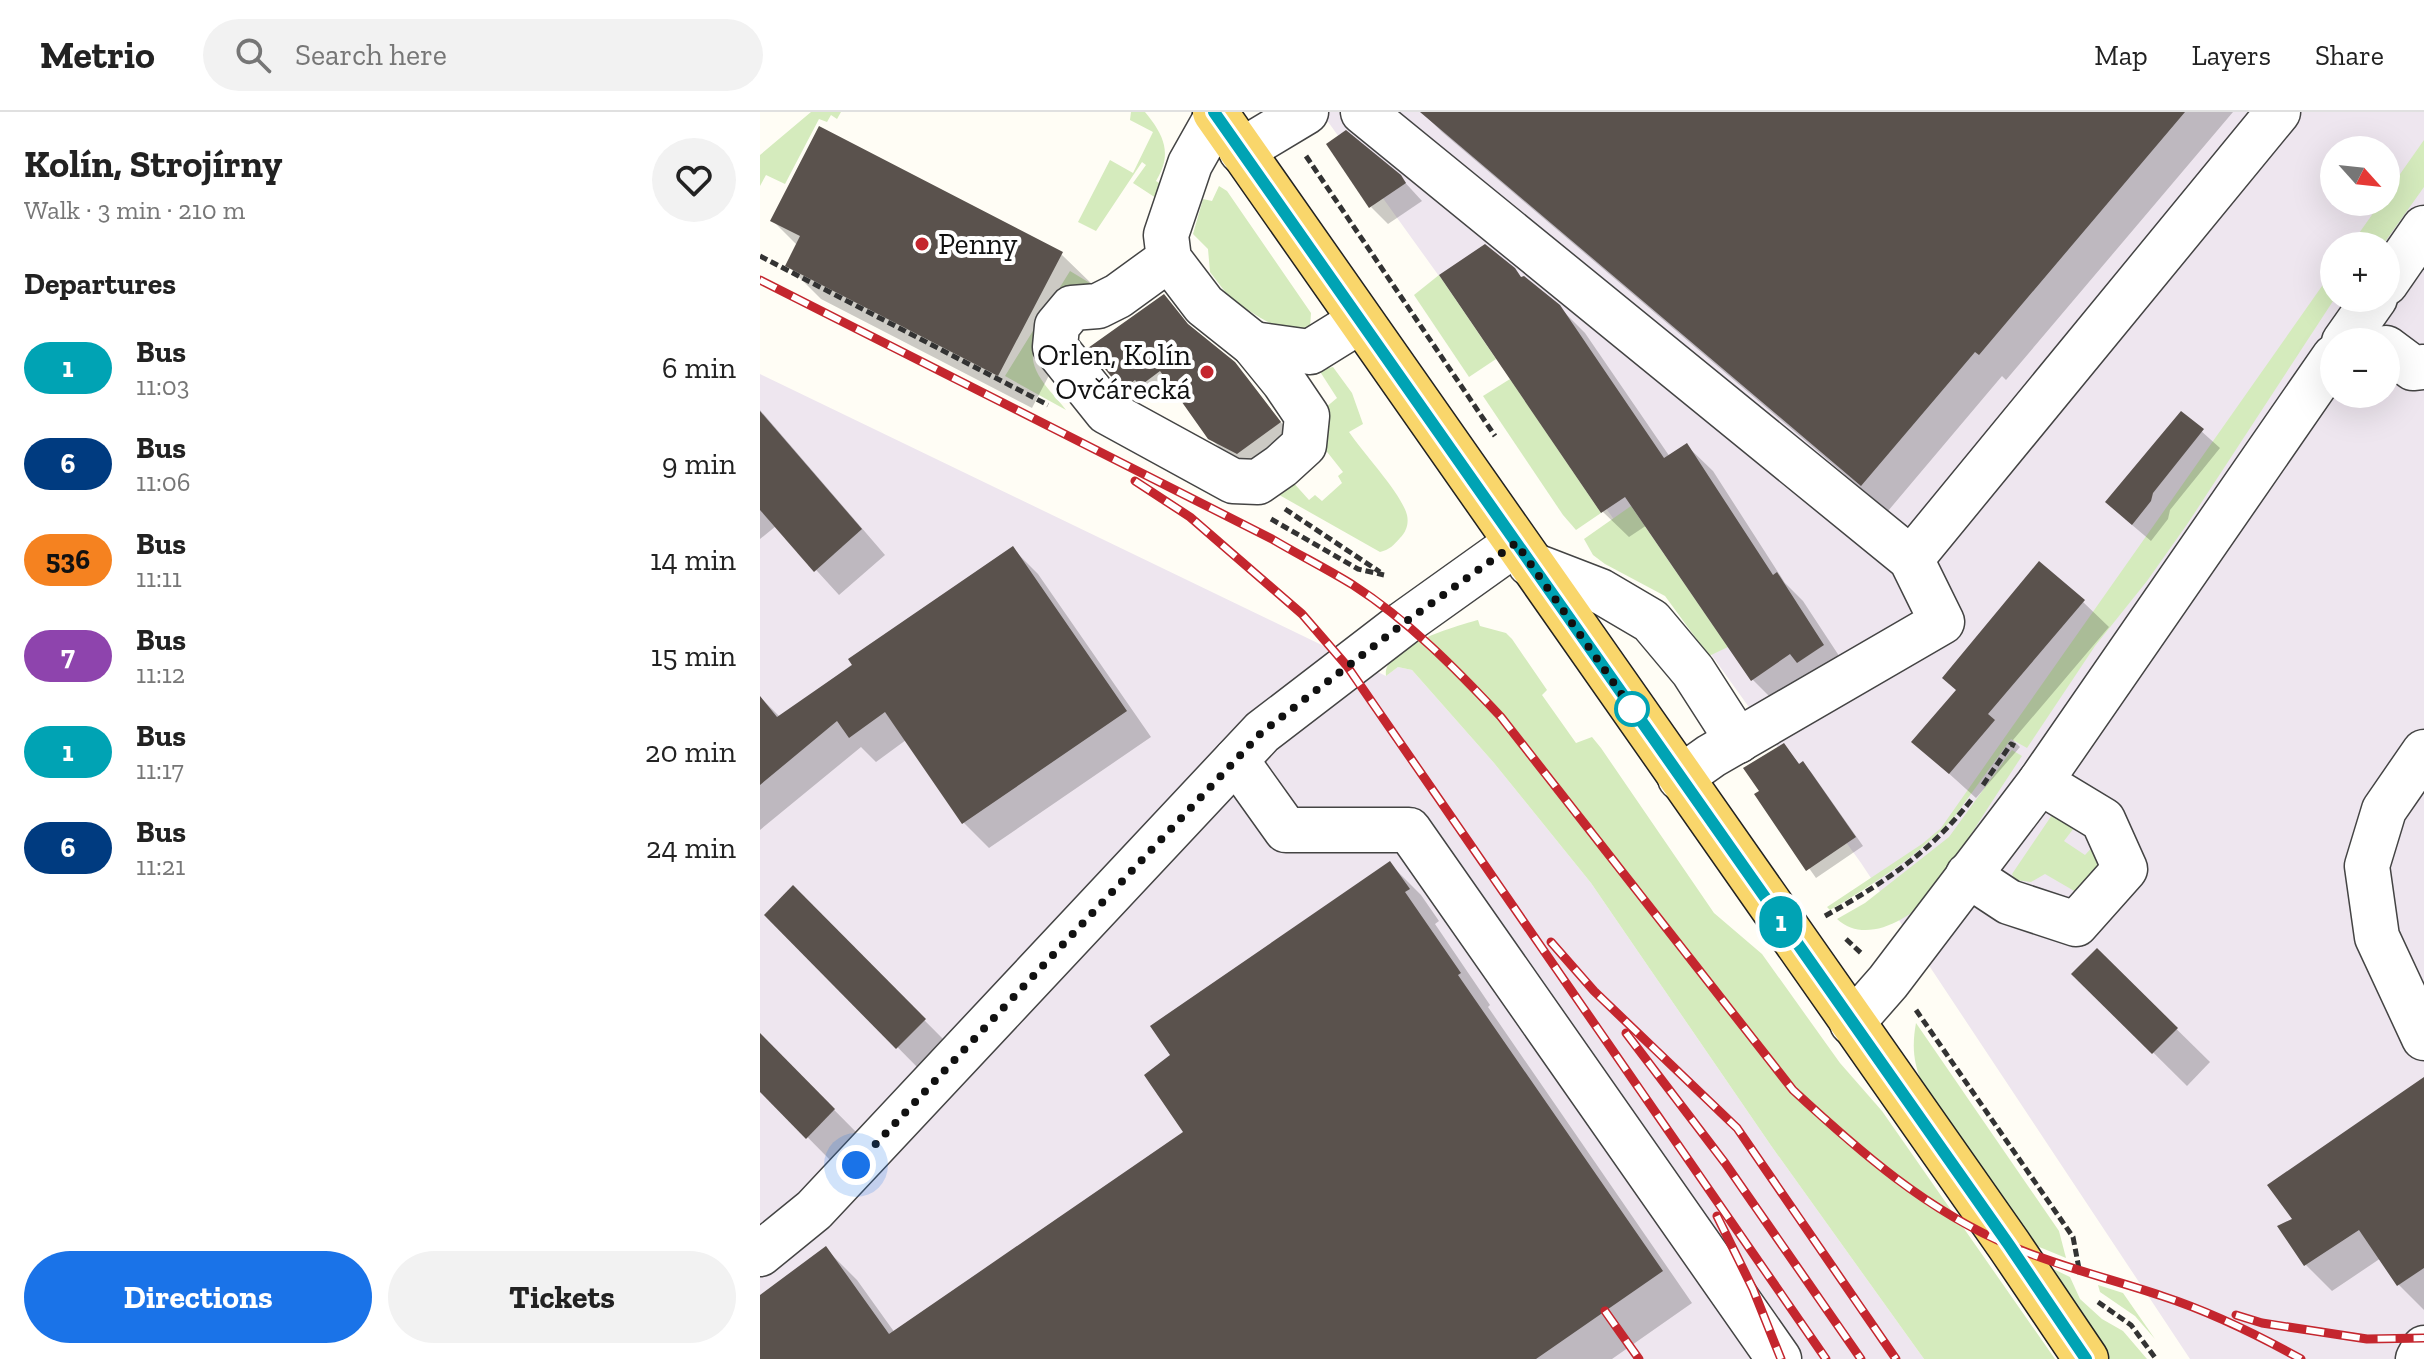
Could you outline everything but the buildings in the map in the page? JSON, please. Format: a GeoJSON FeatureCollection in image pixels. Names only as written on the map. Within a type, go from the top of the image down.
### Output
{"type":"FeatureCollection","features":[{"type":"Feature","properties":{"kind":"main road"},"geometry":{"type":"LineString","coordinates":[[1224,126],[2086,1359]]}},
{"type":"Feature","properties":{"kind":"lane"},"geometry":{"type":"LineString","coordinates":[[1169,259],[1108,301],[1098,306],[1072,308],[1057,326],[1055,347],[1107,412],[1233,481],[1258,482],[1304,445],[1307,416],[1253,344],[1204,305],[1169,259],[1166,235],[1190,164],[1224,126],[1306,112]]}},
{"type":"Feature","properties":{"kind":"lane"},"geometry":{"type":"LineString","coordinates":[[1363,112],[1911,559],[1942,622],[1680,778]]}},
{"type":"Feature","properties":{"kind":"lane"},"geometry":{"type":"LineString","coordinates":[[1911,559],[2278,112]]}},
{"type":"Feature","properties":{"kind":"lane"},"geometry":{"type":"LineString","coordinates":[[2400,263],[2424,228]]}},
{"type":"Feature","properties":{"kind":"lane"},"geometry":{"type":"LineString","coordinates":[[1253,344],[1310,352],[1360,321]]}},
{"type":"Feature","properties":{"kind":"lane"},"geometry":{"type":"LineString","coordinates":[[2400,360],[2413,368],[2424,367]]}},
{"type":"Feature","properties":{"kind":"lane"},"geometry":{"type":"LineString","coordinates":[[1852,1023],[1888,982],[2045,775],[2320,393]]}},
{"type":"Feature","properties":{"kind":"lane"},"geometry":{"type":"LineString","coordinates":[[760,1254],[814,1210],[1262,732],[1347,666],[1523,553],[1600,591],[1651,621],[1693,671],[1738,741]]}},
{"type":"Feature","properties":{"kind":"lane"},"geometry":{"type":"LineString","coordinates":[[2424,752],[2384,810],[2367,866],[2377,937],[2424,1038]]}},
{"type":"Feature","properties":{"kind":"lane"},"geometry":{"type":"LineString","coordinates":[[1236,760],[1286,830],[1409,830],[1779,1359]]}},
{"type":"Feature","properties":{"kind":"lane"},"geometry":{"type":"LineString","coordinates":[[1968,875],[2009,902],[2076,924],[2125,869],[2103,820],[2045,775]]}},
{"type":"Feature","properties":{"kind":"lane"},"geometry":{"type":"LineString","coordinates":[[2418,1359],[2424,1348]]}},
{"type":"Feature","properties":{"kind":"path"},"geometry":{"type":"LineString","coordinates":[[1258,482],[1268,497],[1384,575]]}},
{"type":"Feature","properties":{"kind":"path"},"geometry":{"type":"LineString","coordinates":[[1825,917],[1916,859],[1949,829],[2011,744],[2045,775]]}},
{"type":"Feature","properties":{"kind":"shaded area"},"geometry":{"type":"Polygon","coordinates":[[[1321,112],[2424,112],[2424,1359],[2190,1359],[1861,863],[1321,112]]]}},
{"type":"Feature","properties":{"kind":"shaded area"},"geometry":{"type":"Polygon","coordinates":[[[760,374],[1386,676],[1398,667],[1412,670],[1494,763],[1591,883],[1772,1147],[1924,1359],[760,1359],[760,374]]]}},
{"type":"Feature","properties":{"kind":"green space"},"geometry":{"type":"Polygon","coordinates":[[[811,112],[841,112],[837,119],[831,115],[827,122],[819,119],[785,184],[766,175],[760,186],[760,155],[811,112]]]}},
{"type":"Feature","properties":{"kind":"green space"},"geometry":{"type":"Polygon","coordinates":[[[1131,112],[1145,112],[1161,137],[1164,162],[1156,181],[1164,186],[1156,198],[1133,183],[1146,165],[1142,162],[1096,231],[1078,222],[1110,160],[1133,173],[1153,132],[1130,120],[1131,112]]]}},
{"type":"Feature","properties":{"kind":"green space"},"geometry":{"type":"Polygon","coordinates":[[[2424,140],[2424,187],[2392,232],[2360,232],[2371,216],[2400,216],[2400,174],[2424,140]]]}},
{"type":"Feature","properties":{"kind":"green space"},"geometry":{"type":"Polygon","coordinates":[[[1219,186],[1227,191],[1311,313],[1310,328],[1285,329],[1248,310],[1242,314],[1210,272],[1208,249],[1193,234],[1203,199],[1212,201],[1219,186]]]}},
{"type":"Feature","properties":{"kind":"green space"},"geometry":{"type":"Polygon","coordinates":[[[1070,271],[1098,288],[1052,322],[1035,344],[1033,357],[1045,385],[1066,410],[1005,376],[1070,271]]]}},
{"type":"Feature","properties":{"kind":"green space"},"geometry":{"type":"Polygon","coordinates":[[[1439,275],[1496,359],[1469,377],[1414,295],[1439,275]]]}},
{"type":"Feature","properties":{"kind":"green space"},"geometry":{"type":"Polygon","coordinates":[[[2320,289],[2320,312],[2326,312],[2188,523],[2095,646],[2027,748],[2011,739],[1952,820],[1924,846],[1863,890],[1830,910],[1827,907],[1941,828],[2320,289]]]}},
{"type":"Feature","properties":{"kind":"green space"},"geometry":{"type":"Polygon","coordinates":[[[1333,367],[1352,393],[1363,424],[1349,432],[1390,485],[1407,515],[1402,536],[1391,547],[1380,552],[1274,492],[1291,480],[1309,500],[1315,495],[1322,501],[1342,483],[1338,476],[1343,472],[1324,448],[1327,434],[1319,413],[1337,398],[1319,370],[1333,367]]]}},
{"type":"Feature","properties":{"kind":"green space"},"geometry":{"type":"Polygon","coordinates":[[[1510,379],[1601,513],[1576,530],[1483,396],[1510,379]]]}},
{"type":"Feature","properties":{"kind":"green space"},"geometry":{"type":"Polygon","coordinates":[[[1631,506],[1728,647],[1709,656],[1665,596],[1593,555],[1584,539],[1631,506]]]}},
{"type":"Feature","properties":{"kind":"green space"},"geometry":{"type":"Polygon","coordinates":[[[1478,620],[1480,626],[1506,633],[1512,639],[1547,690],[1542,695],[1576,743],[1592,737],[1714,913],[1762,954],[1840,1063],[1882,1111],[2055,1359],[1924,1359],[1772,1147],[1591,883],[1494,763],[1412,670],[1398,667],[1386,676],[1388,666],[1408,647],[1422,639],[1478,620]]]}},
{"type":"Feature","properties":{"kind":"green space"},"geometry":{"type":"Polygon","coordinates":[[[2012,750],[2022,756],[1942,880],[1921,906],[1898,921],[1873,930],[1860,930],[1837,919],[1865,903],[1949,837],[2012,750]]]}},
{"type":"Feature","properties":{"kind":"green space"},"geometry":{"type":"Polygon","coordinates":[[[2054,812],[2077,824],[2064,841],[2085,855],[2097,842],[2107,851],[2088,899],[2045,874],[2031,882],[2015,880],[2012,874],[2054,812]]]}},
{"type":"Feature","properties":{"kind":"green space"},"geometry":{"type":"Polygon","coordinates":[[[1916,1023],[2059,1231],[2066,1258],[2032,1244],[1922,1083],[1914,1053],[1916,1023]]]}},
{"type":"Feature","properties":{"kind":"green space"},"geometry":{"type":"Polygon","coordinates":[[[2045,1265],[2070,1277],[2080,1299],[2102,1319],[2123,1331],[2147,1359],[2110,1359],[2045,1265]]]}},
{"type":"Feature","properties":{"kind":"green space"},"geometry":{"type":"Polygon","coordinates":[[[2098,1285],[2123,1293],[2155,1339],[2135,1316],[2100,1292],[2098,1285]]]}},
{"type":"Feature","properties":{"kind":"railway"},"geometry":{"type":"LineString","coordinates":[[760,280],[1272,539],[1374,599],[1431,646],[1501,717],[1793,1090],[1869,1157],[1923,1197],[1980,1232],[2048,1260],[2198,1309],[2301,1359]]}},
{"type":"Feature","properties":{"kind":"railway"},"geometry":{"type":"LineString","coordinates":[[1135,481],[1190,517],[1302,614],[1347,666],[1826,1359]]}},
{"type":"Feature","properties":{"kind":"railway"},"geometry":{"type":"LineString","coordinates":[[1551,942],[1594,991],[1737,1128],[1896,1359]]}},
{"type":"Feature","properties":{"kind":"railway"},"geometry":{"type":"LineString","coordinates":[[1626,1033],[1725,1163],[1861,1359]]}},
{"type":"Feature","properties":{"kind":"railway"},"geometry":{"type":"LineString","coordinates":[[1717,1216],[1753,1289],[1781,1359]]}},
{"type":"Feature","properties":{"kind":"railway"},"geometry":{"type":"LineString","coordinates":[[1605,1311],[1639,1359]]}},
{"type":"Feature","properties":{"kind":"railway"},"geometry":{"type":"LineString","coordinates":[[2236,1315],[2262,1323],[2367,1339],[2424,1338]]}},
{"type":"Feature","properties":{"kind":"bus line","name":"1"},"geometry":{"type":"LineString","coordinates":[[1214,112],[2086,1359]]}},
{"type":"Feature","properties":{"kind":"place","name":"Penny"},"geometry":{"type":"Point","coordinates":[922,244]}},
{"type":"Feature","properties":{"kind":"place","name":"Orlen, Kolín Ovčárecká"},"geometry":{"type":"Point","coordinates":[1207,372]}},
{"type":"Feature","properties":{"kind":"route"},"geometry":{"type":"LineString","coordinates":[[856,1165],[1262,732],[1404,623],[1516,543],[1632,709]]}}]}
